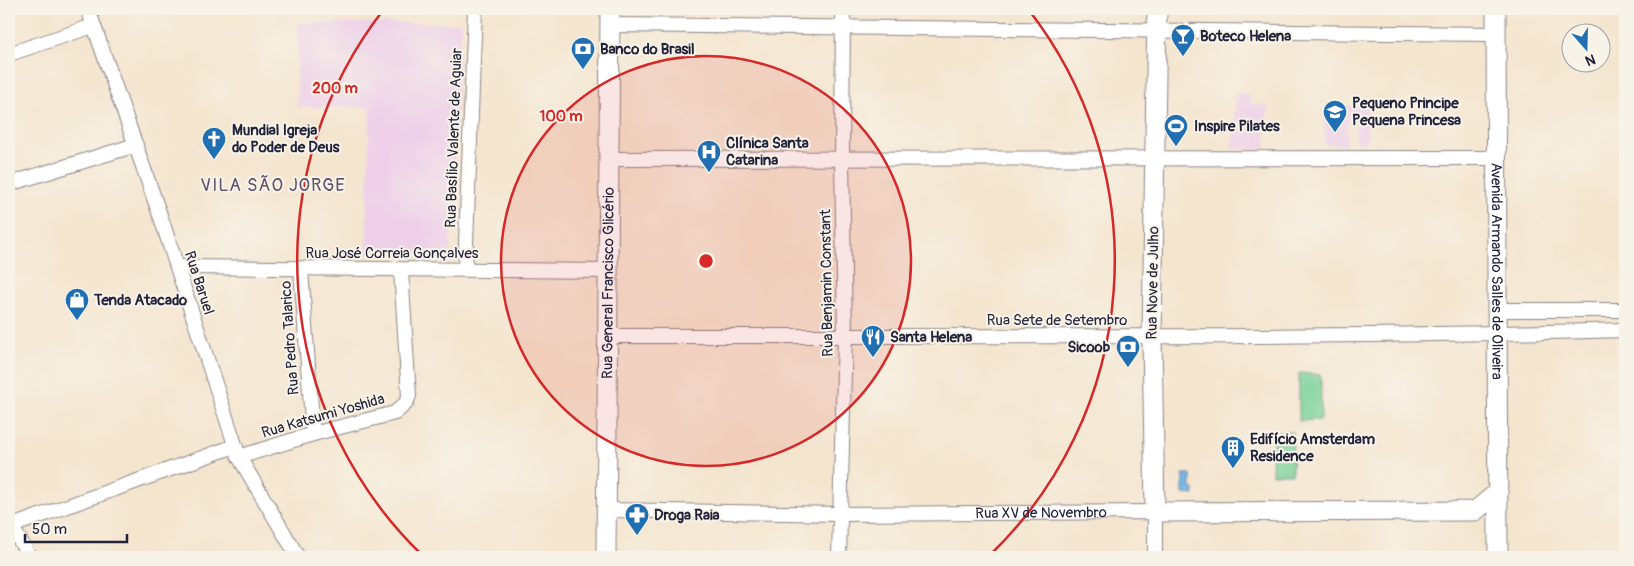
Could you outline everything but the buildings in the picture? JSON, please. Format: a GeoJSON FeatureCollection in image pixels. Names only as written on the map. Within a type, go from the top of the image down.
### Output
{"type":"FeatureCollection","features":[{"type":"Feature","properties":{"kind":"main road","name":"Rua Nove de Julho"},"geometry":{"type":"LineString","coordinates":[[1155,512],[1152,337],[1157,9]]}},
{"type":"Feature","properties":{"kind":"main road","name":"Avenida Armando Salles de Oliveira"},"geometry":{"type":"LineString","coordinates":[[1496,9],[1498,557]]}},
{"type":"Feature","properties":{"kind":"main road","name":"Rua General Francisco Glicério"},"geometry":{"type":"LineString","coordinates":[[606,557],[610,17]]}},
{"type":"Feature","properties":{"kind":"main road"},"geometry":{"type":"LineString","coordinates":[[1498,492],[1475,511],[1498,533]]}},
{"type":"Feature","properties":{"kind":"main road","name":"Rua XV de Novembro"},"geometry":{"type":"LineString","coordinates":[[1155,512],[1475,511]]}},
{"type":"Feature","properties":{"kind":"street","name":"Rua Baruel"},"geometry":{"type":"LineString","coordinates":[[88,9],[136,145],[237,452],[298,557]]}},
{"type":"Feature","properties":{"kind":"street","name":"Rua Basílio Valente de Aguiar"},"geometry":{"type":"LineString","coordinates":[[465,269],[475,9]]}},
{"type":"Feature","properties":{"kind":"street","name":"Rua Benjamin Constant"},"geometry":{"type":"LineString","coordinates":[[838,557],[845,335],[842,160],[844,9]]}},
{"type":"Feature","properties":{"kind":"street"},"geometry":{"type":"LineString","coordinates":[[610,17],[843,27],[1156,32],[1496,34]]}},
{"type":"Feature","properties":{"kind":"street"},"geometry":{"type":"LineString","coordinates":[[9,54],[94,26]]}},
{"type":"Feature","properties":{"kind":"street"},"geometry":{"type":"LineString","coordinates":[[9,184],[136,145]]}},
{"type":"Feature","properties":{"kind":"street"},"geometry":{"type":"LineString","coordinates":[[609,159],[1496,158]]}},
{"type":"Feature","properties":{"kind":"street","name":"Rua José Correia Gonçalves"},"geometry":{"type":"LineString","coordinates":[[177,267],[608,271]]}},
{"type":"Feature","properties":{"kind":"street","name":"Rua Pedro Talarico"},"geometry":{"type":"LineString","coordinates":[[301,269],[313,434]]}},
{"type":"Feature","properties":{"kind":"street","name":"Rua Katsumi Yoshida"},"geometry":{"type":"LineString","coordinates":[[10,527],[237,452],[394,413],[406,403],[409,396],[401,270]]}},
{"type":"Feature","properties":{"kind":"street"},"geometry":{"type":"LineString","coordinates":[[1497,310],[1625,310]]}},
{"type":"Feature","properties":{"kind":"street","name":"Rua Sete de Setembro"},"geometry":{"type":"LineString","coordinates":[[608,336],[1152,337],[1496,334],[1625,330]]}},
{"type":"Feature","properties":{"kind":"street","name":"Rua XV de Novembro"},"geometry":{"type":"LineString","coordinates":[[607,510],[839,514],[1155,512]]}},
{"type":"Feature","properties":{"kind":"street","name":"Rua Nove de Julho"},"geometry":{"type":"LineString","coordinates":[[1155,512],[1155,557]]}},
{"type":"Feature","properties":{"kind":"street"},"geometry":{"type":"LineString","coordinates":[[10,527],[30,557]]}},
{"type":"Feature","properties":{"kind":"shaded area"},"geometry":{"type":"Polygon","coordinates":[[[750,9],[827,9],[820,17],[750,15],[750,9]]]}},
{"type":"Feature","properties":{"kind":"shaded area"},"geometry":{"type":"Polygon","coordinates":[[[298,23],[461,23],[450,252],[366,254],[370,107],[297,107],[298,23]]]}},
{"type":"Feature","properties":{"kind":"shaded area"},"geometry":{"type":"Polygon","coordinates":[[[1236,93],[1250,94],[1250,104],[1268,106],[1265,150],[1232,149],[1236,93]]]}},
{"type":"Feature","properties":{"kind":"shaded area","name":"Pequeno Principe Pequena Princesa"},"geometry":{"type":"Polygon","coordinates":[[[1325,105],[1368,106],[1367,143],[1355,142],[1356,123],[1347,123],[1346,145],[1324,144],[1325,105]]]}},
{"type":"Feature","properties":{"kind":"green space"},"geometry":{"type":"Polygon","coordinates":[[[1299,373],[1321,375],[1321,420],[1299,421],[1299,373]]]}},
{"type":"Feature","properties":{"kind":"green space"},"geometry":{"type":"Polygon","coordinates":[[[1273,432],[1293,432],[1292,474],[1272,474],[1273,432]]]}},
{"type":"Feature","properties":{"kind":"water"},"geometry":{"type":"Polygon","coordinates":[[[1183,474],[1191,474],[1191,488],[1194,489],[1194,495],[1183,494],[1183,474]]]}},
{"type":"Feature","properties":{"kind":"place","name":"Boteco Helena"},"geometry":{"type":"Point","coordinates":[1183,57]}},
{"type":"Feature","properties":{"kind":"place","name":"Banco do Brasil"},"geometry":{"type":"Point","coordinates":[583,70]}},
{"type":"Feature","properties":{"kind":"place","name":"Pequeno Principe Pequena Princesa"},"geometry":{"type":"Point","coordinates":[1335,133]}},
{"type":"Feature","properties":{"kind":"place","name":"Inspire Pilates"},"geometry":{"type":"Point","coordinates":[1176,147]}},
{"type":"Feature","properties":{"kind":"place","name":"Mundial Igreja do Poder de Deus"},"geometry":{"type":"Point","coordinates":[214,160]}},
{"type":"Feature","properties":{"kind":"place","name":"Clínica Santa Catarina"},"geometry":{"type":"Point","coordinates":[709,173]}},
{"type":"Feature","properties":{"kind":"place","name":"Tenda Atacado"},"geometry":{"type":"Point","coordinates":[77,321]}},
{"type":"Feature","properties":{"kind":"place","name":"Santa Helena"},"geometry":{"type":"Point","coordinates":[873,358]}},
{"type":"Feature","properties":{"kind":"place","name":"Sicoob"},"geometry":{"type":"Point","coordinates":[1128,368]}},
{"type":"Feature","properties":{"kind":"place","name":"Edifício Amsterdam Residence"},"geometry":{"type":"Point","coordinates":[1233,469]}},
{"type":"Feature","properties":{"kind":"place","name":"Droga Raia"},"geometry":{"type":"Point","coordinates":[637,536]}},
{"type":"Feature","properties":{"kind":"district","name":"VILA SÃO JORGE"},"geometry":{"type":"Point","coordinates":[273,185]}}]}
